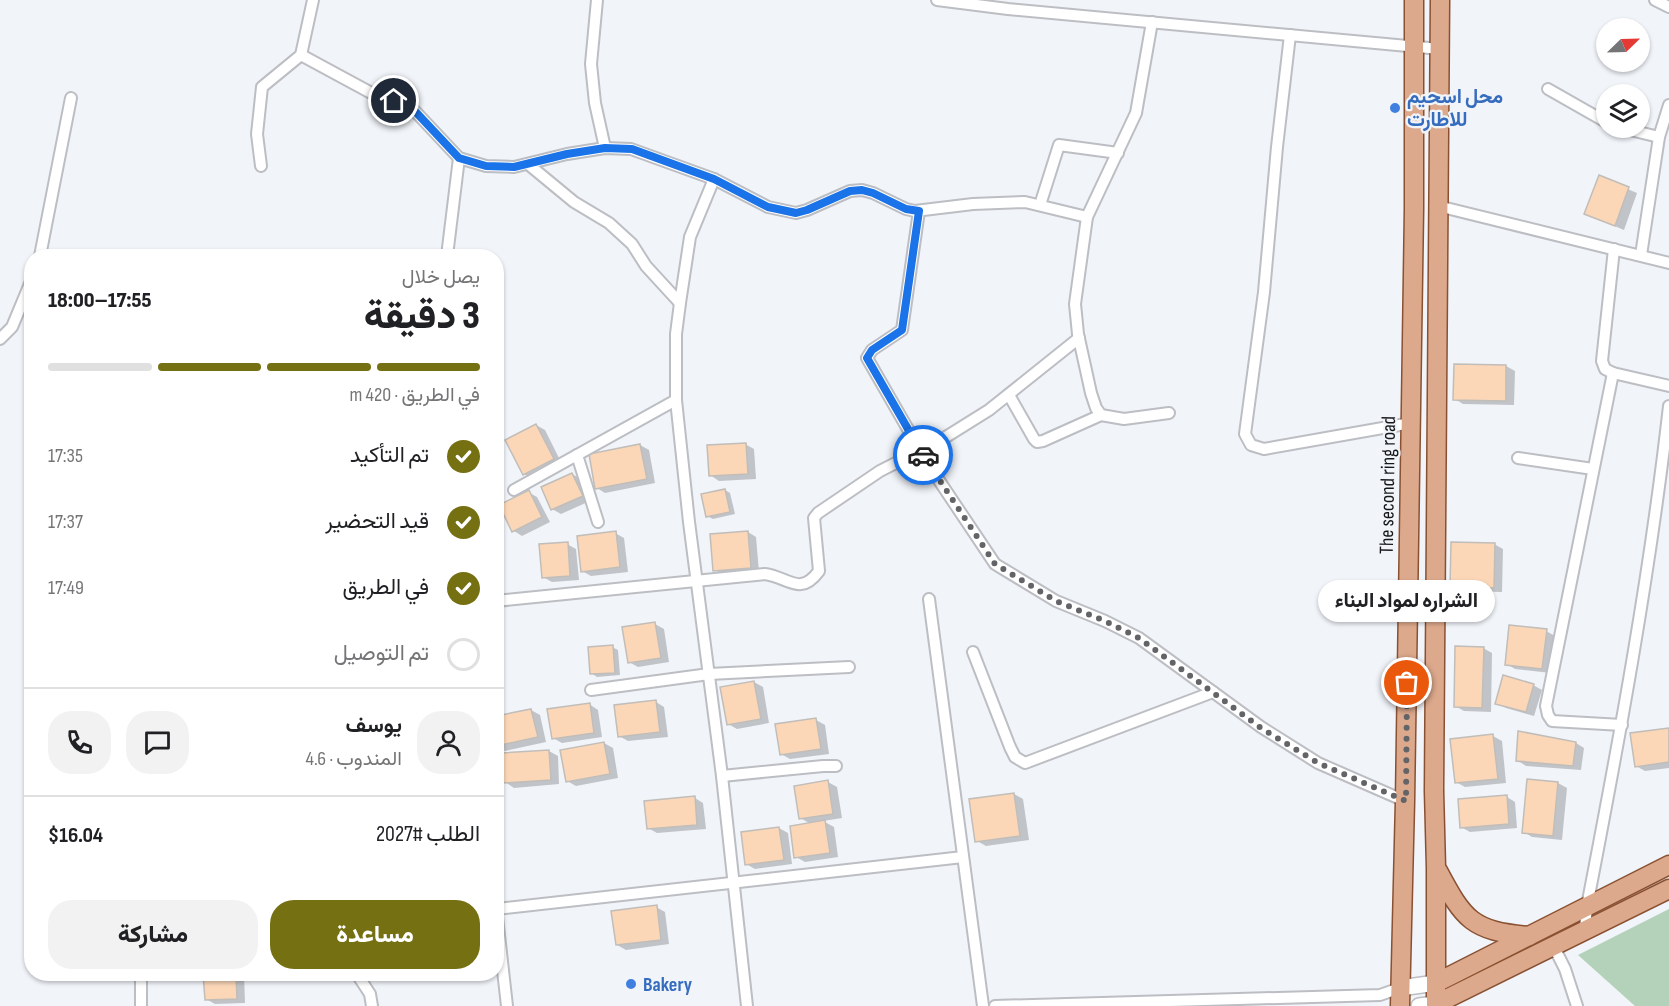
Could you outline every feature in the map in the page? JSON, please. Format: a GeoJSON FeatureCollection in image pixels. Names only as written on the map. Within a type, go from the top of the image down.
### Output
{"type":"FeatureCollection","features":[{"type":"Feature","properties":{"kind":"main road","name":"The second ring road"},"geometry":{"type":"LineString","coordinates":[[1399,1000],[1406,801],[1414,209],[1414,0]]}},
{"type":"Feature","properties":{"kind":"main road"},"geometry":{"type":"LineString","coordinates":[[1430,1005],[1436,983],[1434,791],[1440,0]]}},
{"type":"Feature","properties":{"kind":"main road"},"geometry":{"type":"LineString","coordinates":[[1399,1000],[1669,865]]}},
{"type":"Feature","properties":{"kind":"main road"},"geometry":{"type":"LineString","coordinates":[[1436,868],[1454,900],[1479,926],[1492,932],[1529,936]]}},
{"type":"Feature","properties":{"kind":"main road"},"geometry":{"type":"LineString","coordinates":[[1430,1005],[1669,889]]}},
{"type":"Feature","properties":{"kind":"street"},"geometry":{"type":"LineString","coordinates":[[261,166],[257,134],[262,87],[301,55],[313,0]]}},
{"type":"Feature","properties":{"kind":"street"},"geometry":{"type":"LineString","coordinates":[[597,0],[591,64],[595,103],[605,148]]}},
{"type":"Feature","properties":{"kind":"street"},"geometry":{"type":"LineString","coordinates":[[937,0],[1035,6],[1152,22],[1440,49]]}},
{"type":"Feature","properties":{"kind":"street"},"geometry":{"type":"LineString","coordinates":[[1655,0],[1669,7]]}},
{"type":"Feature","properties":{"kind":"street"},"geometry":{"type":"LineString","coordinates":[[1101,415],[1091,393],[1079,338],[1076,304],[1087,217],[1136,114],[1152,22]]}},
{"type":"Feature","properties":{"kind":"street"},"geometry":{"type":"LineString","coordinates":[[1290,35],[1276,147],[1264,292],[1245,434],[1251,446],[1264,449],[1411,423]]}},
{"type":"Feature","properties":{"kind":"street"},"geometry":{"type":"LineString","coordinates":[[301,55],[375,95],[412,108],[459,158],[486,166],[514,167],[567,154],[605,148],[632,149],[714,179],[768,207],[796,213],[850,191],[862,190],[906,209],[919,211],[973,204],[1025,202],[1087,217]]}},
{"type":"Feature","properties":{"kind":"street"},"geometry":{"type":"LineString","coordinates":[[1548,89],[1596,116]]}},
{"type":"Feature","properties":{"kind":"street"},"geometry":{"type":"LineString","coordinates":[[41,249],[71,98]]}},
{"type":"Feature","properties":{"kind":"street"},"geometry":{"type":"LineString","coordinates":[[1641,255],[1659,136],[1669,105]]}},
{"type":"Feature","properties":{"kind":"street"},"geometry":{"type":"LineString","coordinates":[[1650,134],[1659,136]]}},
{"type":"Feature","properties":{"kind":"street"},"geometry":{"type":"LineString","coordinates":[[1040,205],[1059,145],[1118,153]]}},
{"type":"Feature","properties":{"kind":"street"},"geometry":{"type":"LineString","coordinates":[[448,249],[459,158]]}},
{"type":"Feature","properties":{"kind":"street"},"geometry":{"type":"LineString","coordinates":[[528,164],[574,202],[609,223],[632,244],[646,266],[680,303]]}},
{"type":"Feature","properties":{"kind":"street"},"geometry":{"type":"LineString","coordinates":[[714,179],[690,237],[676,334],[676,400],[722,776],[747,1006]]}},
{"type":"Feature","properties":{"kind":"street"},"geometry":{"type":"LineString","coordinates":[[1438,206],[1669,263]]}},
{"type":"Feature","properties":{"kind":"street"},"geometry":{"type":"LineString","coordinates":[[919,211],[902,330],[872,350],[867,358],[920,451],[995,564],[1056,601],[1139,638],[1261,728],[1318,763],[1406,801]]}},
{"type":"Feature","properties":{"kind":"street"},"geometry":{"type":"LineString","coordinates":[[1614,249],[1602,361],[1605,369],[1613,373],[1669,386]]}},
{"type":"Feature","properties":{"kind":"street"},"geometry":{"type":"LineString","coordinates":[[0,339],[12,327],[24,298]]}},
{"type":"Feature","properties":{"kind":"street"},"geometry":{"type":"LineString","coordinates":[[504,601],[765,574],[774,575],[790,584],[803,585],[819,572],[814,518],[818,513],[880,471],[920,451],[989,410],[1079,338]]}},
{"type":"Feature","properties":{"kind":"street"},"geometry":{"type":"LineString","coordinates":[[1613,373],[1546,706],[1552,721],[1622,725]]}},
{"type":"Feature","properties":{"kind":"street"},"geometry":{"type":"LineString","coordinates":[[1009,395],[1037,442],[1101,415],[1124,419],[1169,413]]}},
{"type":"Feature","properties":{"kind":"street"},"geometry":{"type":"LineString","coordinates":[[514,490],[676,400]]}},
{"type":"Feature","properties":{"kind":"street"},"geometry":{"type":"LineString","coordinates":[[1585,929],[1587,906],[1622,725],[1665,471],[1669,406]]}},
{"type":"Feature","properties":{"kind":"street"},"geometry":{"type":"LineString","coordinates":[[577,455],[598,522]]}},
{"type":"Feature","properties":{"kind":"street"},"geometry":{"type":"LineString","coordinates":[[1518,458],[1593,468]]}},
{"type":"Feature","properties":{"kind":"street"},"geometry":{"type":"LineString","coordinates":[[929,599],[983,1006]]}},
{"type":"Feature","properties":{"kind":"street"},"geometry":{"type":"LineString","coordinates":[[973,652],[1014,757],[1024,763],[1213,692]]}},
{"type":"Feature","properties":{"kind":"street"},"geometry":{"type":"LineString","coordinates":[[591,690],[709,674],[849,667]]}},
{"type":"Feature","properties":{"kind":"street"},"geometry":{"type":"LineString","coordinates":[[722,776],[836,766]]}},
{"type":"Feature","properties":{"kind":"street"},"geometry":{"type":"LineString","coordinates":[[504,908],[963,857]]}},
{"type":"Feature","properties":{"kind":"street"},"geometry":{"type":"LineString","coordinates":[[1553,945],[1577,1006]]}},
{"type":"Feature","properties":{"kind":"street"},"geometry":{"type":"LineString","coordinates":[[504,977],[507,1006]]}},
{"type":"Feature","properties":{"kind":"street"},"geometry":{"type":"LineString","coordinates":[[141,981],[141,1006]]}},
{"type":"Feature","properties":{"kind":"street"},"geometry":{"type":"LineString","coordinates":[[362,981],[370,994],[372,1006]]}},
{"type":"Feature","properties":{"kind":"street"},"geometry":{"type":"LineString","coordinates":[[995,1006],[1380,995],[1399,1000]]}},
{"type":"Feature","properties":{"kind":"street"},"geometry":{"type":"LineString","coordinates":[[1380,995],[1399,1000]]}},
{"type":"Feature","properties":{"kind":"green space"},"geometry":{"type":"Polygon","coordinates":[[[1669,909],[1669,1006],[1635,1006],[1578,955],[1669,909]]]}},
{"type":"Feature","properties":{"kind":"building"},"geometry":{"type":"Polygon","coordinates":[[[1599,175],[1629,187],[1615,226],[1584,214],[1599,175]]]}},
{"type":"Feature","properties":{"kind":"building"},"geometry":{"type":"Polygon","coordinates":[[[1454,364],[1506,365],[1506,401],[1453,400],[1454,364]]]}},
{"type":"Feature","properties":{"kind":"building"},"geometry":{"type":"Polygon","coordinates":[[[536,424],[554,459],[523,475],[505,440],[536,424]]]}},
{"type":"Feature","properties":{"kind":"building"},"geometry":{"type":"Polygon","coordinates":[[[746,443],[748,474],[709,476],[707,445],[746,443]]]}},
{"type":"Feature","properties":{"kind":"building"},"geometry":{"type":"Polygon","coordinates":[[[640,444],[647,479],[595,489],[589,454],[640,444]]]}},
{"type":"Feature","properties":{"kind":"building"},"geometry":{"type":"Polygon","coordinates":[[[572,473],[583,496],[551,510],[541,487],[572,473]]]}},
{"type":"Feature","properties":{"kind":"building"},"geometry":{"type":"Polygon","coordinates":[[[725,489],[730,512],[706,517],[701,494],[725,489]]]}},
{"type":"Feature","properties":{"kind":"building"},"geometry":{"type":"Polygon","coordinates":[[[529,490],[542,517],[512,532],[504,515],[504,502],[529,490]]]}},
{"type":"Feature","properties":{"kind":"building"},"geometry":{"type":"Polygon","coordinates":[[[616,531],[620,567],[581,572],[577,536],[616,531]]]}},
{"type":"Feature","properties":{"kind":"building"},"geometry":{"type":"Polygon","coordinates":[[[748,531],[751,568],[713,571],[710,534],[748,531]]]}},
{"type":"Feature","properties":{"kind":"building"},"geometry":{"type":"Polygon","coordinates":[[[568,542],[570,576],[542,578],[539,544],[568,542]]]}},
{"type":"Feature","properties":{"kind":"building"},"geometry":{"type":"Polygon","coordinates":[[[1451,542],[1495,543],[1494,588],[1450,587],[1451,542]]]}},
{"type":"Feature","properties":{"kind":"building"},"geometry":{"type":"Polygon","coordinates":[[[655,622],[661,658],[628,663],[622,627],[655,622]]]}},
{"type":"Feature","properties":{"kind":"building"},"geometry":{"type":"Polygon","coordinates":[[[1509,625],[1547,629],[1542,669],[1505,665],[1509,625]]]}},
{"type":"Feature","properties":{"kind":"building"},"geometry":{"type":"Polygon","coordinates":[[[613,645],[615,673],[590,674],[588,647],[613,645]]]}},
{"type":"Feature","properties":{"kind":"building"},"geometry":{"type":"Polygon","coordinates":[[[1455,646],[1484,647],[1482,708],[1454,707],[1455,646]]]}},
{"type":"Feature","properties":{"kind":"building"},"geometry":{"type":"Polygon","coordinates":[[[1503,675],[1534,684],[1526,712],[1495,704],[1503,675]]]}},
{"type":"Feature","properties":{"kind":"building"},"geometry":{"type":"Polygon","coordinates":[[[754,681],[761,719],[727,725],[720,687],[754,681]]]}},
{"type":"Feature","properties":{"kind":"building"},"geometry":{"type":"Polygon","coordinates":[[[656,700],[660,732],[618,737],[614,705],[656,700]]]}},
{"type":"Feature","properties":{"kind":"building"},"geometry":{"type":"Polygon","coordinates":[[[590,703],[594,733],[552,739],[547,709],[590,703]]]}},
{"type":"Feature","properties":{"kind":"building"},"geometry":{"type":"Polygon","coordinates":[[[531,709],[538,737],[504,744],[504,714],[531,709]]]}},
{"type":"Feature","properties":{"kind":"building"},"geometry":{"type":"Polygon","coordinates":[[[816,718],[821,749],[780,755],[775,724],[816,718]]]}},
{"type":"Feature","properties":{"kind":"building"},"geometry":{"type":"Polygon","coordinates":[[[1669,728],[1669,762],[1635,767],[1630,733],[1669,728]]]}},
{"type":"Feature","properties":{"kind":"building"},"geometry":{"type":"Polygon","coordinates":[[[1518,731],[1576,742],[1573,766],[1516,761],[1518,731]]]}},
{"type":"Feature","properties":{"kind":"building"},"geometry":{"type":"Polygon","coordinates":[[[1493,734],[1498,779],[1455,783],[1450,739],[1493,734]]]}},
{"type":"Feature","properties":{"kind":"building"},"geometry":{"type":"Polygon","coordinates":[[[604,742],[610,774],[566,782],[560,750],[604,742]]]}},
{"type":"Feature","properties":{"kind":"building"},"geometry":{"type":"Polygon","coordinates":[[[549,750],[551,780],[504,783],[504,753],[549,750]]]}},
{"type":"Feature","properties":{"kind":"building"},"geometry":{"type":"Polygon","coordinates":[[[1527,779],[1558,782],[1553,836],[1522,833],[1527,779]]]}},
{"type":"Feature","properties":{"kind":"building"},"geometry":{"type":"Polygon","coordinates":[[[828,780],[833,814],[799,819],[794,786],[828,780]]]}},
{"type":"Feature","properties":{"kind":"building"},"geometry":{"type":"Polygon","coordinates":[[[1014,793],[1020,836],[975,842],[969,799],[1014,793]]]}},
{"type":"Feature","properties":{"kind":"building"},"geometry":{"type":"Polygon","coordinates":[[[1507,795],[1509,824],[1460,828],[1458,799],[1507,795]]]}},
{"type":"Feature","properties":{"kind":"building"},"geometry":{"type":"Polygon","coordinates":[[[695,796],[697,825],[647,829],[644,801],[695,796]]]}},
{"type":"Feature","properties":{"kind":"building"},"geometry":{"type":"Polygon","coordinates":[[[825,820],[830,853],[794,858],[790,826],[825,820]]]}},
{"type":"Feature","properties":{"kind":"building"},"geometry":{"type":"Polygon","coordinates":[[[779,827],[784,860],[745,865],[741,832],[779,827]]]}},
{"type":"Feature","properties":{"kind":"building"},"geometry":{"type":"Polygon","coordinates":[[[657,905],[661,940],[616,945],[611,911],[657,905]]]}},
{"type":"Feature","properties":{"kind":"building"},"geometry":{"type":"Polygon","coordinates":[[[204,981],[236,981],[237,999],[205,1000],[204,981]]]}},
{"type":"Feature","properties":{"kind":"way so far"},"geometry":{"type":"LineString","coordinates":[[923,455],[995,564],[1056,601],[1139,638],[1261,728],[1318,763],[1406,801],[1407,683]]}},
{"type":"Feature","properties":{"kind":"place","name":"محل اسحيم للاطارت"},"geometry":{"type":"Point","coordinates":[1395,108]}},
{"type":"Feature","properties":{"kind":"place","name":"الشراره لمواد البناء"},"geometry":{"type":"Point","coordinates":[1407,683]}},
{"type":"Feature","properties":{"kind":"place","name":"Bakery"},"geometry":{"type":"Point","coordinates":[631,984]}},
{"type":"Feature","properties":{"kind":"route"},"geometry":{"type":"LineString","coordinates":[[394,101],[412,108],[459,158],[486,166],[514,167],[567,154],[605,148],[632,149],[714,179],[768,207],[796,213],[850,191],[862,190],[906,209],[919,211],[902,330],[872,350],[867,358],[923,455]]}}]}
